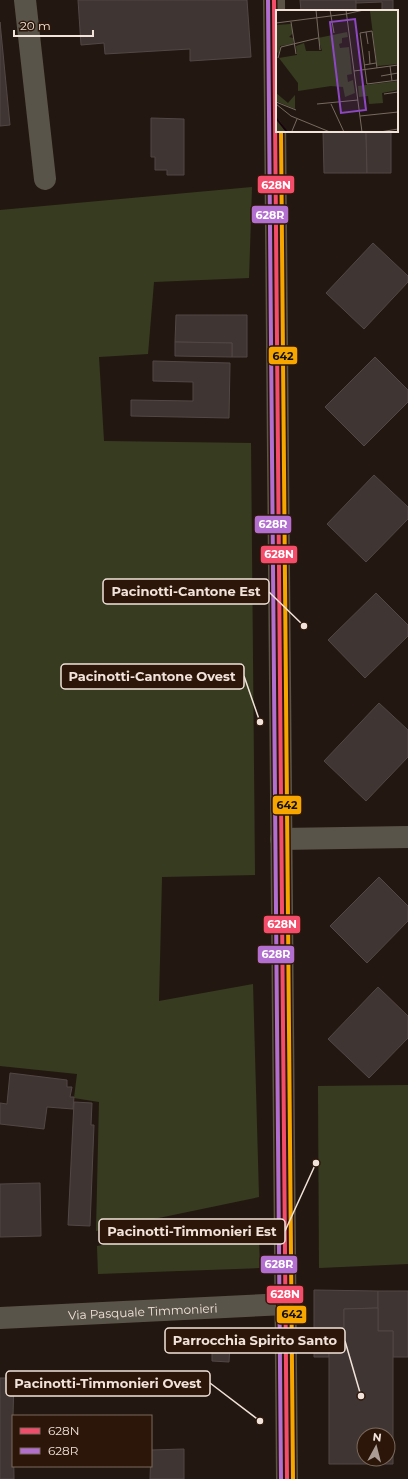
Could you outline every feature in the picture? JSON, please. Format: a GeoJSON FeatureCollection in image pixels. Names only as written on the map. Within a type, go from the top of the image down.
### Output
{"type":"FeatureCollection","features":[{"type":"Feature","properties":{"kind":"main road"},"geometry":{"type":"LineString","coordinates":[[274,0],[287,1479]]}},
{"type":"Feature","properties":{"kind":"street"},"geometry":{"type":"LineString","coordinates":[[25,0],[45,179]]}},
{"type":"Feature","properties":{"kind":"street"},"geometry":{"type":"LineString","coordinates":[[281,839],[408,837]]}},
{"type":"Feature","properties":{"kind":"street","name":"Via Pasquale Timmonieri"},"geometry":{"type":"LineString","coordinates":[[0,1318],[286,1304]]}},
{"type":"Feature","properties":{"kind":"green space"},"geometry":{"type":"Polygon","coordinates":[[[252,187],[249,278],[154,282],[148,354],[99,357],[104,441],[251,443],[255,875],[162,877],[159,1001],[253,984],[259,1197],[96,1231],[99,1102],[74,1098],[77,1074],[0,1066],[0,210],[252,187]]]}},
{"type":"Feature","properties":{"kind":"green space"},"geometry":{"type":"Polygon","coordinates":[[[408,1085],[408,1264],[319,1268],[318,1086],[408,1085]]]}},
{"type":"Feature","properties":{"kind":"green space"},"geometry":{"type":"Polygon","coordinates":[[[202,1228],[227,1230],[259,1238],[260,1268],[98,1274],[97,1246],[202,1228]]]}},
{"type":"Feature","properties":{"kind":"building"},"geometry":{"type":"Polygon","coordinates":[[[78,0],[247,0],[251,57],[190,61],[190,49],[105,54],[104,43],[81,45],[78,0]]]}},
{"type":"Feature","properties":{"kind":"building"},"geometry":{"type":"Polygon","coordinates":[[[300,0],[356,0],[356,10],[301,10],[300,0]]]}},
{"type":"Feature","properties":{"kind":"building"},"geometry":{"type":"Polygon","coordinates":[[[356,0],[393,0],[393,10],[382,10],[382,2],[356,3],[356,0]]]}},
{"type":"Feature","properties":{"kind":"building"},"geometry":{"type":"Polygon","coordinates":[[[0,22],[10,125],[0,126],[0,22]]]}},
{"type":"Feature","properties":{"kind":"building"},"geometry":{"type":"Polygon","coordinates":[[[151,118],[184,119],[184,175],[167,175],[167,170],[155,170],[155,157],[151,157],[151,118]]]}},
{"type":"Feature","properties":{"kind":"building"},"geometry":{"type":"Polygon","coordinates":[[[323,132],[366,132],[367,173],[324,173],[323,132]]]}},
{"type":"Feature","properties":{"kind":"building"},"geometry":{"type":"Polygon","coordinates":[[[366,132],[391,132],[391,173],[367,173],[366,132]]]}},
{"type":"Feature","properties":{"kind":"building"},"geometry":{"type":"Polygon","coordinates":[[[373,243],[408,276],[408,282],[364,329],[326,293],[373,243]]]}},
{"type":"Feature","properties":{"kind":"building"},"geometry":{"type":"Polygon","coordinates":[[[176,315],[247,315],[247,357],[232,357],[232,343],[175,342],[176,315]]]}},
{"type":"Feature","properties":{"kind":"building"},"geometry":{"type":"Polygon","coordinates":[[[175,342],[232,343],[232,357],[175,356],[175,342]]]}},
{"type":"Feature","properties":{"kind":"building"},"geometry":{"type":"Polygon","coordinates":[[[375,357],[408,390],[408,402],[364,446],[325,407],[375,357]]]}},
{"type":"Feature","properties":{"kind":"building"},"geometry":{"type":"Polygon","coordinates":[[[153,361],[230,363],[229,418],[131,416],[131,400],[193,401],[193,382],[153,381],[153,361]]]}},
{"type":"Feature","properties":{"kind":"building"},"geometry":{"type":"Polygon","coordinates":[[[374,475],[408,507],[408,519],[366,562],[327,524],[374,475]]]}},
{"type":"Feature","properties":{"kind":"building"},"geometry":{"type":"Polygon","coordinates":[[[376,593],[408,625],[408,636],[365,678],[328,640],[376,593]]]}},
{"type":"Feature","properties":{"kind":"building"},"geometry":{"type":"Polygon","coordinates":[[[379,703],[408,730],[408,757],[366,801],[324,761],[379,703]]]}},
{"type":"Feature","properties":{"kind":"building"},"geometry":{"type":"Polygon","coordinates":[[[379,877],[408,906],[408,921],[367,963],[330,926],[379,877]]]}},
{"type":"Feature","properties":{"kind":"building"},"geometry":{"type":"Polygon","coordinates":[[[378,987],[408,1016],[408,1038],[369,1078],[328,1039],[378,987]]]}},
{"type":"Feature","properties":{"kind":"building"},"geometry":{"type":"Polygon","coordinates":[[[10,1073],[67,1080],[67,1087],[72,1087],[70,1097],[74,1097],[73,1109],[47,1107],[44,1129],[0,1124],[0,1103],[7,1104],[10,1073]]]}},
{"type":"Feature","properties":{"kind":"building"},"geometry":{"type":"Polygon","coordinates":[[[74,1102],[92,1103],[91,1125],[94,1125],[90,1226],[68,1225],[74,1102]]]}},
{"type":"Feature","properties":{"kind":"building"},"geometry":{"type":"Polygon","coordinates":[[[40,1183],[41,1236],[0,1237],[0,1184],[40,1183]]]}},
{"type":"Feature","properties":{"kind":"building"},"geometry":{"type":"Polygon","coordinates":[[[314,1290],[378,1291],[378,1308],[344,1309],[344,1331],[329,1331],[329,1357],[314,1357],[314,1290]]]}},
{"type":"Feature","properties":{"kind":"building"},"geometry":{"type":"Polygon","coordinates":[[[378,1291],[408,1291],[408,1357],[393,1357],[393,1331],[378,1331],[378,1291]]]}},
{"type":"Feature","properties":{"kind":"building"},"geometry":{"type":"Polygon","coordinates":[[[378,1308],[378,1331],[393,1331],[393,1427],[356,1427],[356,1464],[329,1464],[329,1331],[344,1331],[344,1309],[378,1308]]]}},
{"type":"Feature","properties":{"kind":"building"},"geometry":{"type":"Polygon","coordinates":[[[212,1345],[230,1345],[229,1362],[212,1361],[212,1345]]]}},
{"type":"Feature","properties":{"kind":"building"},"geometry":{"type":"Polygon","coordinates":[[[0,1378],[14,1378],[12,1467],[14,1467],[14,1479],[0,1479],[0,1378]]]}},
{"type":"Feature","properties":{"kind":"building"},"geometry":{"type":"Polygon","coordinates":[[[184,1449],[184,1479],[150,1479],[152,1450],[184,1449]]]}},
{"type":"Feature","properties":{"kind":"transit line","name":"628R"},"geometry":{"type":"LineString","coordinates":[[268,0],[281,1479]]}},
{"type":"Feature","properties":{"kind":"transit line","name":"628N"},"geometry":{"type":"LineString","coordinates":[[274,0],[287,1479]]}},
{"type":"Feature","properties":{"kind":"transit line","name":"642"},"geometry":{"type":"LineString","coordinates":[[281,132],[293,1479]]}},
{"type":"Feature","properties":{"kind":"place","name":"Pacinotti-Cantone Est"},"geometry":{"type":"Point","coordinates":[304,626]}},
{"type":"Feature","properties":{"kind":"place","name":"Pacinotti-Cantone Ovest"},"geometry":{"type":"Point","coordinates":[260,722]}},
{"type":"Feature","properties":{"kind":"place","name":"Pacinotti-Timmonieri Est"},"geometry":{"type":"Point","coordinates":[316,1163]}},
{"type":"Feature","properties":{"kind":"place","name":"Parrocchia Spirito Santo"},"geometry":{"type":"Point","coordinates":[361,1396]}},
{"type":"Feature","properties":{"kind":"place","name":"Pacinotti-Timmonieri Ovest"},"geometry":{"type":"Point","coordinates":[260,1421]}}]}
